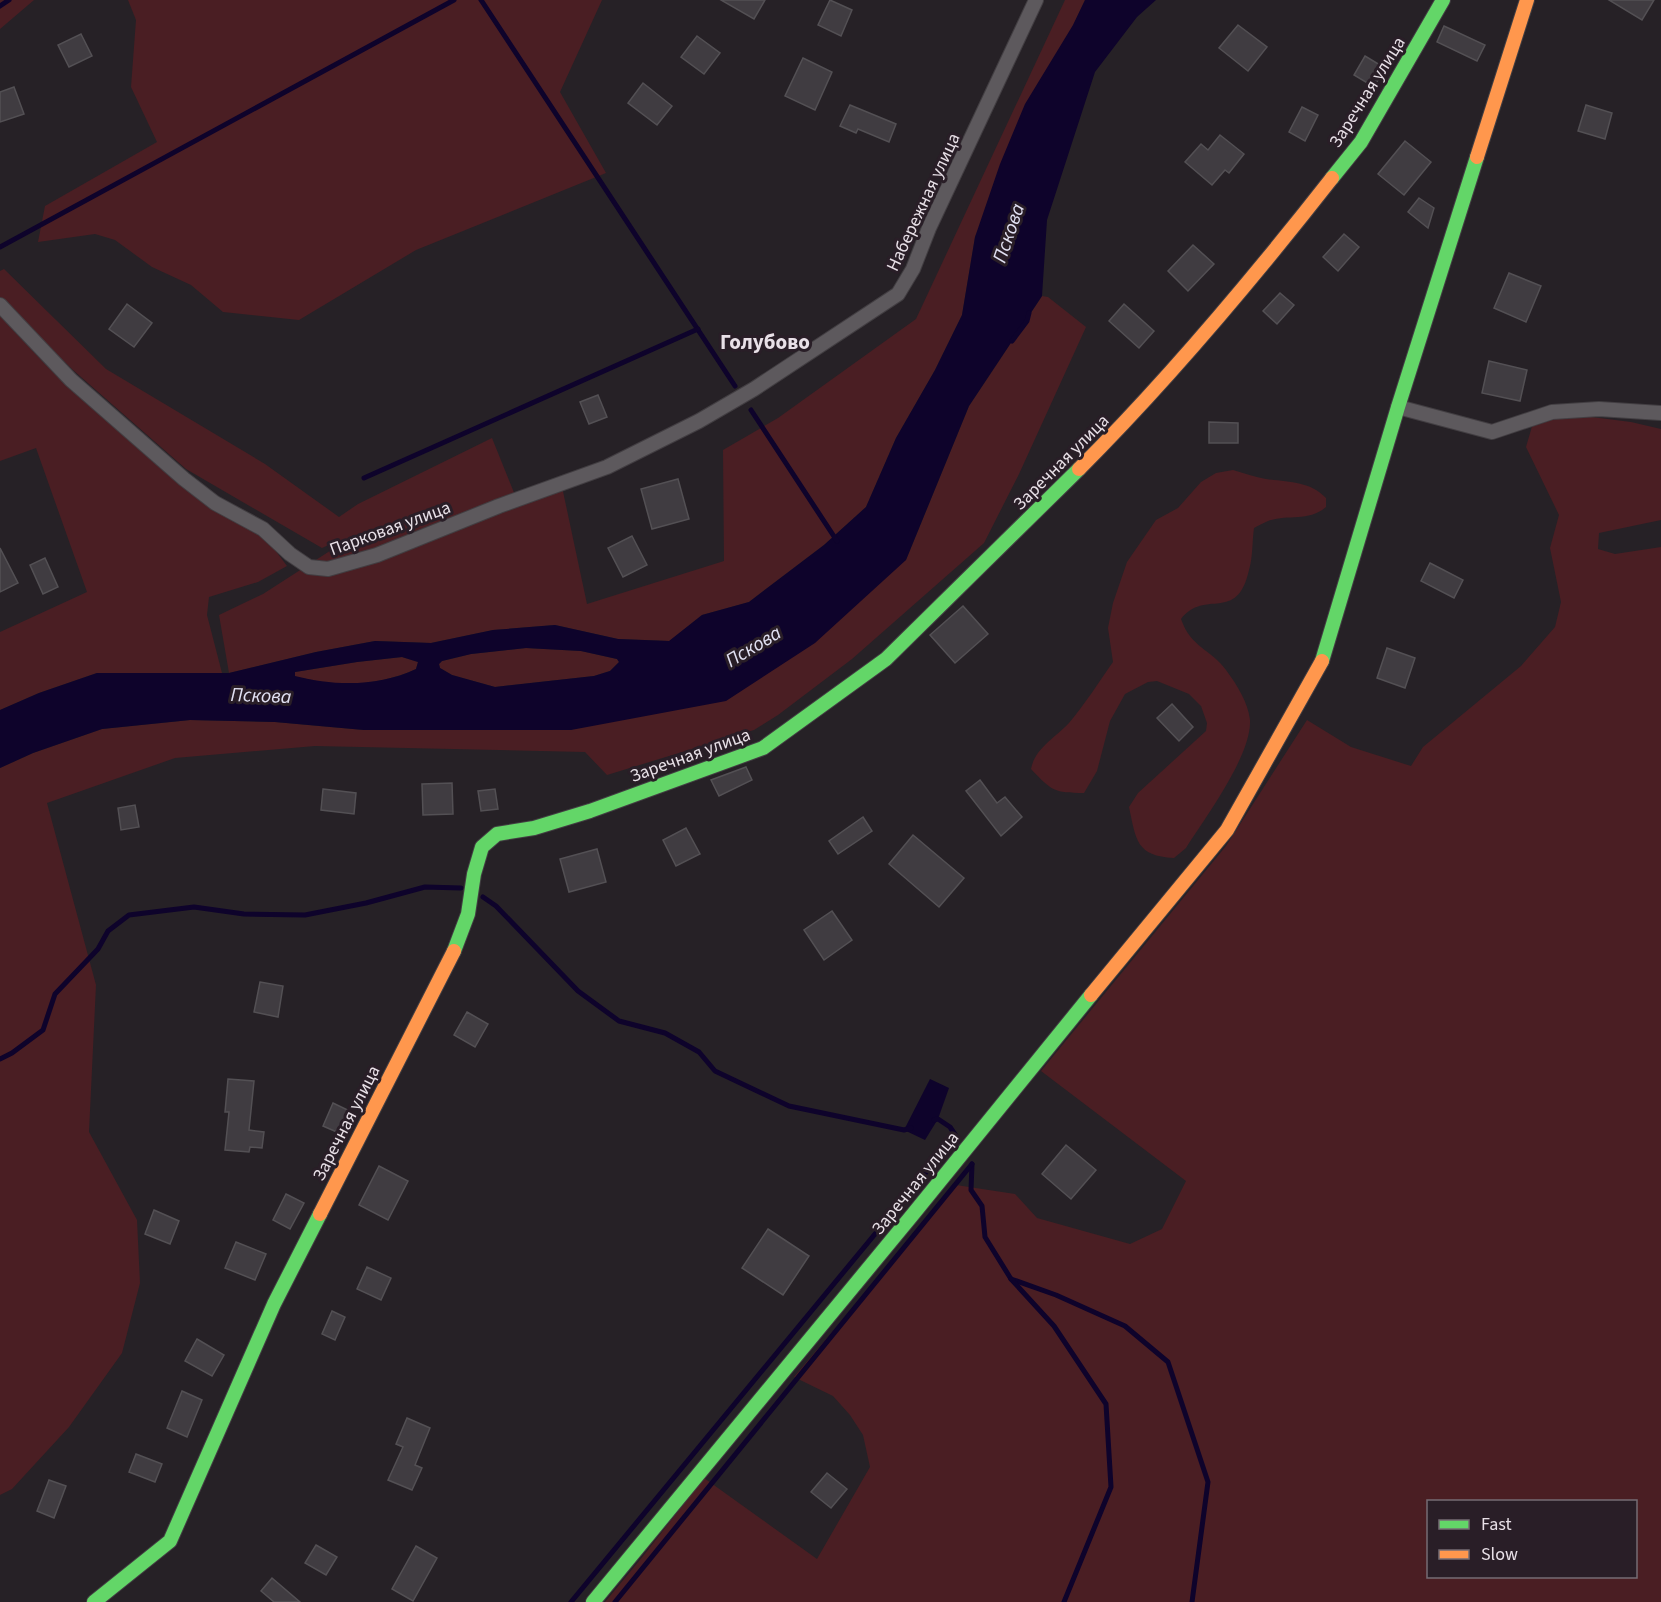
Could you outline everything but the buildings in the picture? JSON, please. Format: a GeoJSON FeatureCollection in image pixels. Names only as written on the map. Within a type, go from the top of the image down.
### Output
{"type":"FeatureCollection","features":[{"type":"Feature","properties":{"kind":"street","name":"Набережная улица"},"geometry":{"type":"LineString","coordinates":[[754,389],[875,311],[898,294],[906,283],[929,228],[1036,0]]}},
{"type":"Feature","properties":{"kind":"street","name":"Заречная улица"},"geometry":{"type":"LineString","coordinates":[[93,1602],[170,1541],[274,1304],[456,947],[468,914],[474,874],[482,846],[497,834],[534,828],[590,811],[763,748],[886,659],[1126,422],[1252,280],[1361,142],[1443,0]]}},
{"type":"Feature","properties":{"kind":"street","name":"Заречная улица"},"geometry":{"type":"LineString","coordinates":[[592,1602],[1227,830],[1321,665],[1398,407],[1527,0]]}},
{"type":"Feature","properties":{"kind":"street","name":"Парковая улица"},"geometry":{"type":"LineString","coordinates":[[0,304],[71,381],[184,479],[215,503],[263,529],[290,554],[309,567],[328,569],[377,555],[499,506],[607,467],[699,421],[754,389]]}},
{"type":"Feature","properties":{"kind":"street"},"geometry":{"type":"LineString","coordinates":[[1398,407],[1492,432],[1552,412],[1599,409],[1661,413]]}},
{"type":"Feature","properties":{"kind":"shaded area"},"geometry":{"type":"Polygon","coordinates":[[[0,0],[34,0],[0,29],[0,0]]]}},
{"type":"Feature","properties":{"kind":"shaded area"},"geometry":{"type":"Polygon","coordinates":[[[128,0],[602,0],[560,92],[606,173],[416,250],[299,320],[223,312],[191,285],[152,267],[115,240],[95,234],[38,242],[45,206],[157,142],[131,87],[136,20],[128,0]]]}},
{"type":"Feature","properties":{"kind":"shaded area"},"geometry":{"type":"Polygon","coordinates":[[[1065,0],[1085,0],[975,237],[962,315],[935,370],[896,438],[866,507],[824,545],[749,602],[702,615],[670,641],[618,639],[555,625],[493,630],[431,643],[375,641],[316,652],[229,673],[219,615],[263,594],[336,547],[337,541],[322,548],[186,469],[73,370],[0,298],[0,271],[4,269],[106,369],[265,464],[339,517],[358,504],[492,438],[517,500],[561,482],[587,604],[724,561],[723,450],[778,418],[916,319],[1065,0]]]}},
{"type":"Feature","properties":{"kind":"shaded area"},"geometry":{"type":"Polygon","coordinates":[[[1042,296],[1048,297],[1086,327],[1019,474],[984,543],[852,659],[778,715],[754,730],[607,775],[585,752],[315,746],[175,758],[47,803],[96,985],[89,1132],[137,1220],[140,1283],[122,1353],[69,1427],[12,1489],[0,1495],[0,768],[33,753],[102,729],[190,720],[275,722],[364,730],[571,730],[906,560],[969,406],[1042,296]]]}},
{"type":"Feature","properties":{"kind":"shaded area"},"geometry":{"type":"Polygon","coordinates":[[[0,316],[46,365],[192,491],[269,542],[287,566],[258,582],[209,597],[207,615],[222,673],[97,673],[39,693],[0,710],[0,632],[87,592],[36,448],[0,461],[0,316]]]}},
{"type":"Feature","properties":{"kind":"shaded area"},"geometry":{"type":"Polygon","coordinates":[[[1552,412],[1631,422],[1661,429],[1661,520],[1599,533],[1598,549],[1615,554],[1661,547],[1661,1602],[605,1602],[704,1478],[817,1559],[870,1467],[863,1435],[850,1415],[833,1396],[794,1377],[956,1185],[1015,1194],[1037,1218],[1130,1244],[1162,1229],[1186,1181],[1041,1071],[1226,846],[1307,720],[1351,747],[1411,766],[1423,747],[1521,666],[1555,627],[1561,602],[1550,548],[1559,515],[1526,447],[1533,423],[1552,412]]]}},
{"type":"Feature","properties":{"kind":"shaded area"},"geometry":{"type":"Polygon","coordinates":[[[1233,470],[1262,478],[1306,485],[1326,498],[1326,507],[1312,515],[1275,519],[1254,528],[1249,570],[1244,586],[1237,596],[1229,601],[1190,610],[1181,619],[1190,636],[1220,663],[1238,688],[1249,713],[1249,734],[1236,768],[1186,848],[1174,858],[1161,857],[1145,850],[1140,844],[1136,837],[1129,807],[1138,793],[1206,731],[1207,723],[1201,706],[1189,694],[1157,681],[1148,682],[1125,694],[1110,721],[1097,771],[1084,793],[1054,789],[1031,769],[1041,749],[1069,723],[1113,662],[1108,628],[1113,603],[1127,562],[1156,520],[1178,508],[1201,482],[1216,473],[1233,470]]]}},
{"type":"Feature","properties":{"kind":"shaded area"},"geometry":{"type":"Polygon","coordinates":[[[526,648],[581,651],[617,659],[619,662],[610,671],[594,676],[495,687],[452,675],[440,668],[439,664],[442,661],[471,654],[526,648]]]}},
{"type":"Feature","properties":{"kind":"shaded area"},"geometry":{"type":"Polygon","coordinates":[[[402,657],[418,662],[416,669],[377,681],[337,684],[295,677],[295,672],[402,657]]]}},
{"type":"Feature","properties":{"kind":"water","name":"Пскова"},"geometry":{"type":"Polygon","coordinates":[[[1085,0],[1156,0],[1137,17],[1095,72],[1047,220],[1042,296],[969,406],[906,560],[815,643],[726,701],[571,730],[364,730],[275,722],[190,720],[102,729],[33,753],[0,768],[0,710],[39,693],[97,673],[229,673],[316,652],[375,641],[431,643],[493,630],[555,625],[618,639],[669,641],[702,615],[749,602],[824,545],[866,507],[896,438],[935,370],[962,315],[975,237],[1000,164],[1025,104],[1073,25],[1085,0]],[[526,648],[471,654],[442,661],[439,664],[440,668],[452,675],[495,687],[594,676],[610,671],[619,662],[617,659],[581,651],[526,648]],[[402,657],[295,672],[295,676],[325,682],[371,682],[416,669],[418,662],[402,657]]]}},
{"type":"Feature","properties":{"kind":"water"},"geometry":{"type":"Polygon","coordinates":[[[930,1079],[949,1088],[938,1119],[925,1140],[904,1130],[930,1079]]]}},
{"type":"Feature","properties":{"kind":"waterway"},"geometry":{"type":"LineString","coordinates":[[0,6],[9,0]]}},
{"type":"Feature","properties":{"kind":"waterway"},"geometry":{"type":"LineString","coordinates":[[0,247],[454,0]]}},
{"type":"Feature","properties":{"kind":"waterway"},"geometry":{"type":"LineString","coordinates":[[481,0],[735,386]]}},
{"type":"Feature","properties":{"kind":"waterway"},"geometry":{"type":"LineString","coordinates":[[1012,341],[1027,321],[1029,313]]}},
{"type":"Feature","properties":{"kind":"waterway"},"geometry":{"type":"LineString","coordinates":[[364,478],[698,329]]}},
{"type":"Feature","properties":{"kind":"waterway"},"geometry":{"type":"LineString","coordinates":[[751,410],[837,541]]}},
{"type":"Feature","properties":{"kind":"waterway"},"geometry":{"type":"LineString","coordinates":[[0,1059],[43,1030],[55,994],[98,949],[108,931],[129,915],[194,907],[244,914],[305,915],[366,903],[425,887],[461,888]]}},
{"type":"Feature","properties":{"kind":"waterway"},"geometry":{"type":"LineString","coordinates":[[483,897],[496,906],[578,991],[619,1021],[665,1033],[699,1052],[715,1071],[789,1106],[904,1130],[911,1128]]}},
{"type":"Feature","properties":{"kind":"waterway"},"geometry":{"type":"LineString","coordinates":[[571,1602],[956,1136],[950,1127],[938,1119],[934,1120]]}},
{"type":"Feature","properties":{"kind":"waterway"},"geometry":{"type":"LineString","coordinates":[[972,1164],[971,1190],[982,1206],[985,1237],[1011,1279],[1056,1295],[1125,1326],[1168,1362],[1208,1482],[1192,1602]]}},
{"type":"Feature","properties":{"kind":"waterway"},"geometry":{"type":"LineString","coordinates":[[615,1602],[972,1164]]}},
{"type":"Feature","properties":{"kind":"waterway"},"geometry":{"type":"LineString","coordinates":[[1011,1279],[1054,1326],[1106,1404],[1111,1487],[1064,1602]]}},
{"type":"Feature","properties":{"kind":"traffic: fast"},"geometry":{"type":"LineString","coordinates":[[1332,178],[1361,142],[1443,0]]}},
{"type":"Feature","properties":{"kind":"traffic: fast"},"geometry":{"type":"LineString","coordinates":[[1322,661],[1398,407],[1477,157]]}},
{"type":"Feature","properties":{"kind":"traffic: fast"},"geometry":{"type":"LineString","coordinates":[[454,951],[468,914],[474,874],[482,847],[497,834],[534,828],[590,811],[763,748],[886,659],[1079,469]]}},
{"type":"Feature","properties":{"kind":"traffic: fast"},"geometry":{"type":"LineString","coordinates":[[593,1602],[1091,995]]}},
{"type":"Feature","properties":{"kind":"traffic: fast"},"geometry":{"type":"LineString","coordinates":[[94,1602],[170,1541],[274,1304],[320,1214]]}},
{"type":"Feature","properties":{"kind":"traffic: slow"},"geometry":{"type":"LineString","coordinates":[[1477,157],[1527,0]]}},
{"type":"Feature","properties":{"kind":"traffic: slow"},"geometry":{"type":"LineString","coordinates":[[1079,469],[1210,328],[1332,178]]}},
{"type":"Feature","properties":{"kind":"traffic: slow"},"geometry":{"type":"LineString","coordinates":[[1091,995],[1227,830],[1322,661]]}},
{"type":"Feature","properties":{"kind":"traffic: slow"},"geometry":{"type":"LineString","coordinates":[[320,1214],[454,951]]}},
{"type":"Feature","properties":{"kind":"district","name":"Голубово"},"geometry":{"type":"Point","coordinates":[765,342]}}]}
